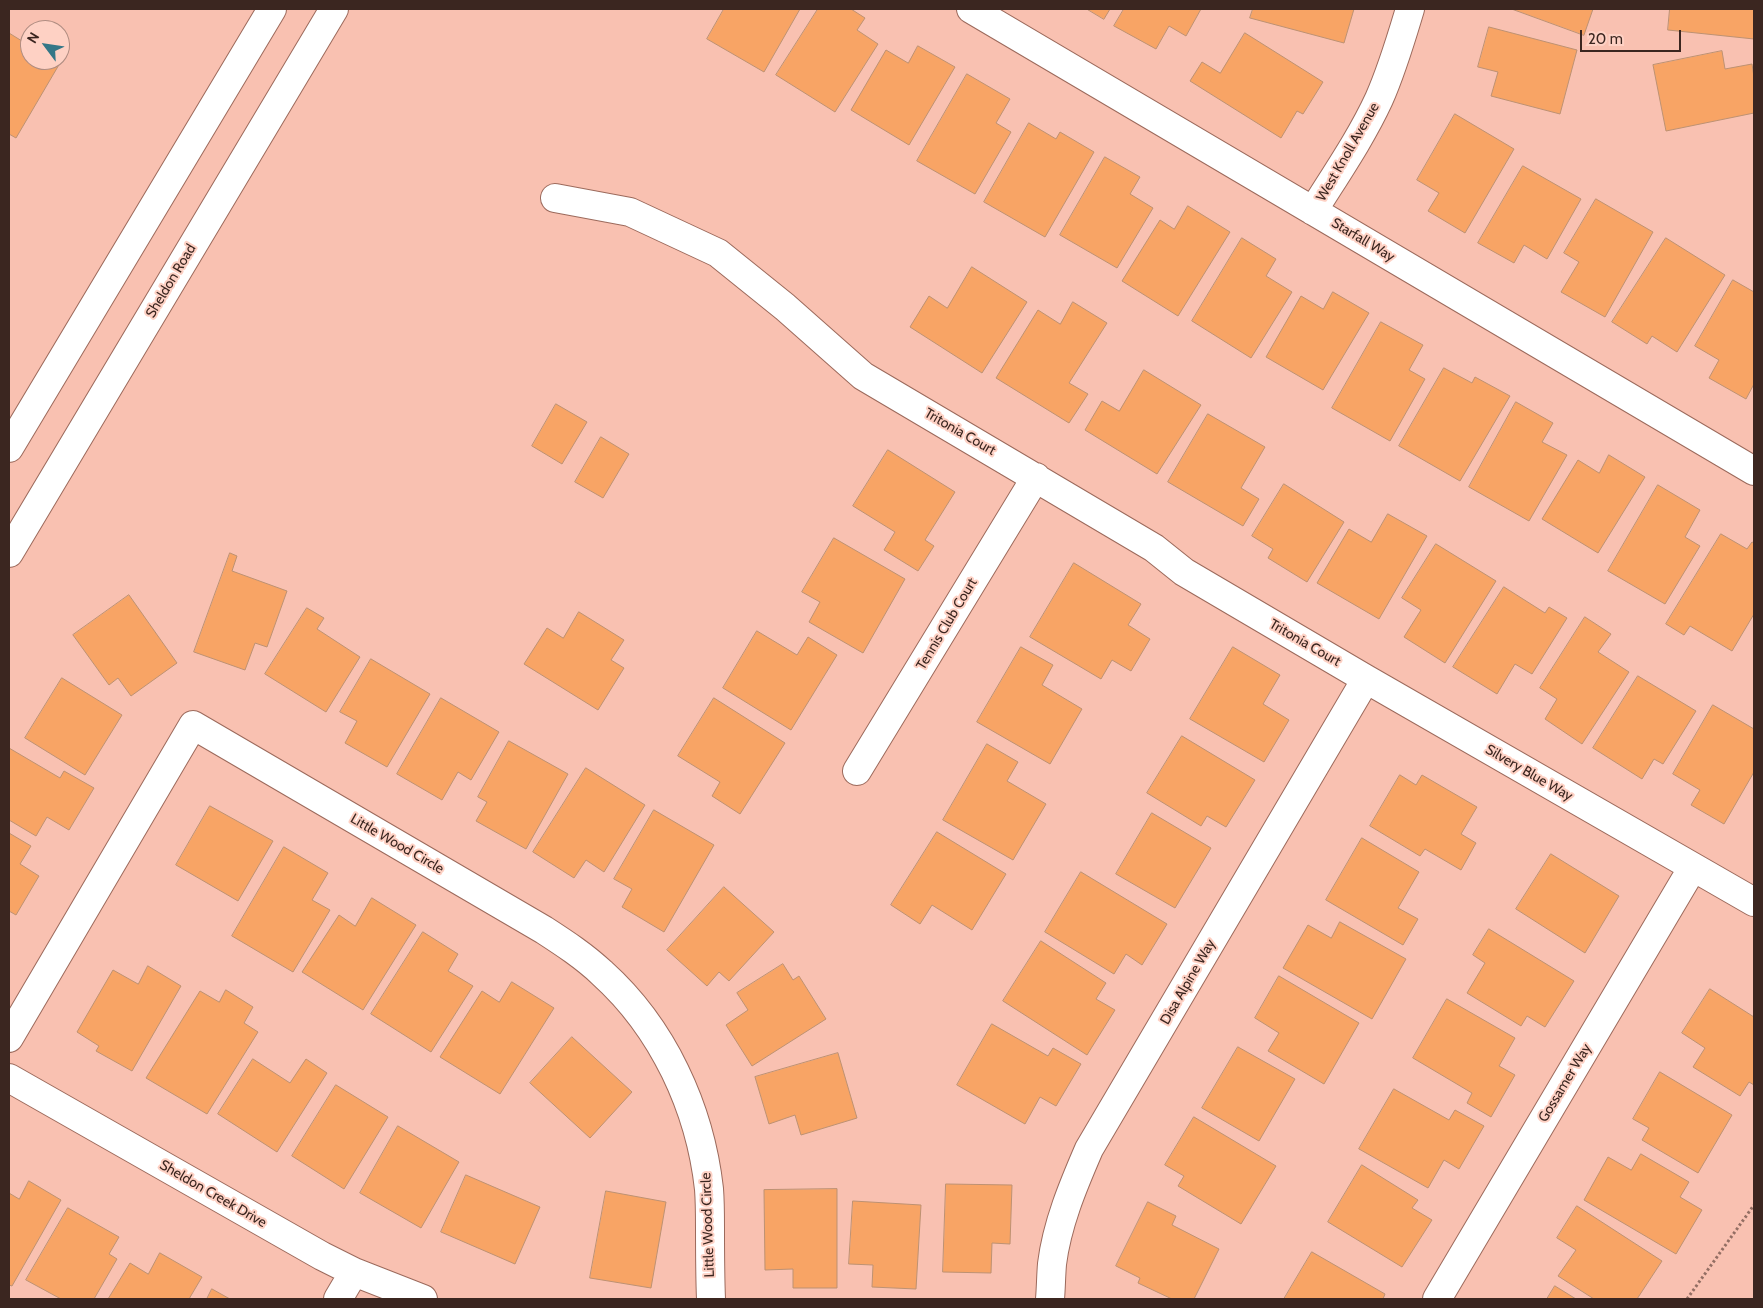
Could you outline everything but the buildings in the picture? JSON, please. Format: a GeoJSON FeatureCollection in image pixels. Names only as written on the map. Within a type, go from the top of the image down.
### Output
{"type":"FeatureCollection","features":[{"type":"Feature","properties":{"kind":"street"},"geometry":{"type":"LineString","coordinates":[[9,448],[272,9]]}},
{"type":"Feature","properties":{"kind":"street","name":"Sheldon Road"},"geometry":{"type":"LineString","coordinates":[[9,553],[334,9]]}},
{"type":"Feature","properties":{"kind":"street","name":"Starfall Way"},"geometry":{"type":"LineString","coordinates":[[971,9],[1754,471]]}},
{"type":"Feature","properties":{"kind":"street","name":"West Knoll Avenue"},"geometry":{"type":"LineString","coordinates":[[1313,211],[1360,136],[1378,100],[1393,64],[1410,9]]}},
{"type":"Feature","properties":{"kind":"street","name":"Tritonia Court"},"geometry":{"type":"LineString","coordinates":[[555,198],[630,212],[718,253],[785,307],[863,376],[1154,548],[1184,572],[1366,679]]}},
{"type":"Feature","properties":{"kind":"street","name":"Tennis Club Court"},"geometry":{"type":"LineString","coordinates":[[857,771],[1036,477]]}},
{"type":"Feature","properties":{"kind":"street","name":"Silvery Blue Way"},"geometry":{"type":"LineString","coordinates":[[1366,679],[1754,902]]}},
{"type":"Feature","properties":{"kind":"street","name":"Disa Alpine Way"},"geometry":{"type":"LineString","coordinates":[[1050,1299],[1052,1263],[1060,1224],[1072,1186],[1090,1149],[1366,679]]}},
{"type":"Feature","properties":{"kind":"street","name":"Little Wood Circle"},"geometry":{"type":"LineString","coordinates":[[9,1038],[193,725],[544,930],[575,951],[602,973],[627,999],[648,1026],[668,1057],[696,1122],[704,1156],[709,1191],[711,1299]]}},
{"type":"Feature","properties":{"kind":"street","name":"Gossamer Way"},"geometry":{"type":"LineString","coordinates":[[1437,1299],[1693,867]]}},
{"type":"Feature","properties":{"kind":"street","name":"Sheldon Creek Drive"},"geometry":{"type":"LineString","coordinates":[[9,1078],[322,1256],[354,1272],[423,1299]]}},
{"type":"Feature","properties":{"kind":"street"},"geometry":{"type":"LineString","coordinates":[[338,1299],[354,1272]]}},
{"type":"Feature","properties":{"kind":"path"},"geometry":{"type":"LineString","coordinates":[[1687,1299],[1754,1205]]}}]}
